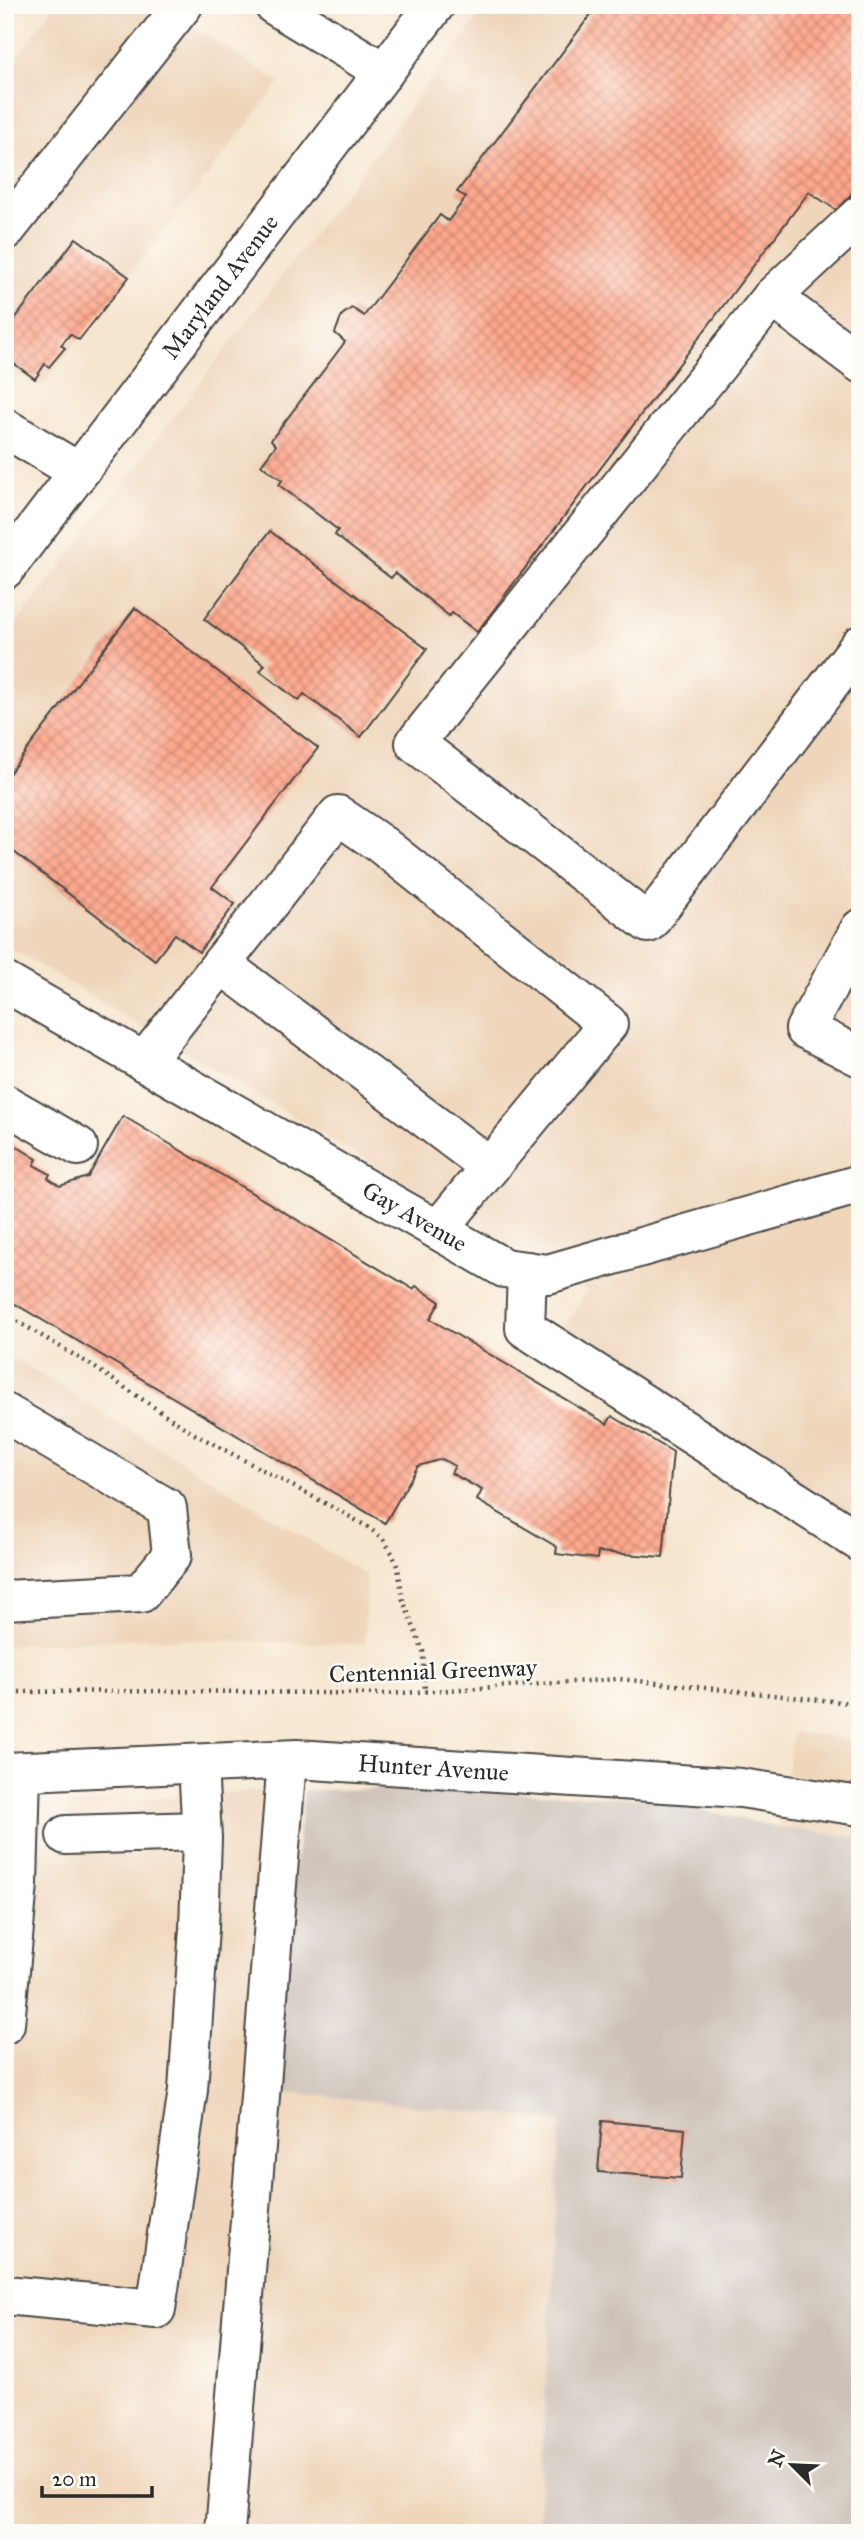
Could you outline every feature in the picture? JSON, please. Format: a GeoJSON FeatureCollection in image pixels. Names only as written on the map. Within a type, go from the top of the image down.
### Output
{"type":"FeatureCollection","features":[{"type":"Feature","properties":{"kind":"street"},"geometry":{"type":"LineString","coordinates":[[5,232],[183,5]]}},
{"type":"Feature","properties":{"kind":"street"},"geometry":{"type":"LineString","coordinates":[[274,5],[384,72]]}},
{"type":"Feature","properties":{"kind":"street","name":"Maryland Avenue"},"geometry":{"type":"LineString","coordinates":[[5,569],[435,5]]}},
{"type":"Feature","properties":{"kind":"street"},"geometry":{"type":"LineString","coordinates":[[860,215],[772,298],[415,743],[648,923],[860,645]]}},
{"type":"Feature","properties":{"kind":"street"},"geometry":{"type":"LineString","coordinates":[[772,298],[860,363]]}},
{"type":"Feature","properties":{"kind":"street"},"geometry":{"type":"LineString","coordinates":[[5,428],[79,472]]}},
{"type":"Feature","properties":{"kind":"street"},"geometry":{"type":"LineString","coordinates":[[144,1062],[338,815],[382,845],[608,1024],[438,1230]]}},
{"type":"Feature","properties":{"kind":"street"},"geometry":{"type":"LineString","coordinates":[[860,929],[805,1029],[860,1056]]}},
{"type":"Feature","properties":{"kind":"street"},"geometry":{"type":"LineString","coordinates":[[221,964],[490,1167]]}},
{"type":"Feature","properties":{"kind":"street","name":"Gay Avenue"},"geometry":{"type":"LineString","coordinates":[[6,984],[504,1268],[548,1273],[860,1184]]}},
{"type":"Feature","properties":{"kind":"street"},"geometry":{"type":"LineString","coordinates":[[5,1104],[79,1146]]}},
{"type":"Feature","properties":{"kind":"street"},"geometry":{"type":"LineString","coordinates":[[527,1271],[525,1328],[860,1542]]}},
{"type":"Feature","properties":{"kind":"street"},"geometry":{"type":"LineString","coordinates":[[5,1413],[167,1508],[172,1555],[141,1593],[5,1600]]}},
{"type":"Feature","properties":{"kind":"street"},"geometry":{"type":"LineString","coordinates":[[225,2532],[287,1760]]}},
{"type":"Feature","properties":{"kind":"street","name":"Hunter Avenue"},"geometry":{"type":"LineString","coordinates":[[13,1772],[287,1760],[741,1788],[860,1806]]}},
{"type":"Feature","properties":{"kind":"street"},"geometry":{"type":"LineString","coordinates":[[5,2295],[156,2309],[188,2090],[199,1928],[201,1831],[198,1764]]}},
{"type":"Feature","properties":{"kind":"street"},"geometry":{"type":"LineString","coordinates":[[5,2024],[9,1943],[18,1884],[13,1772]]}},
{"type":"Feature","properties":{"kind":"street"},"geometry":{"type":"LineString","coordinates":[[66,1835],[201,1831]]}},
{"type":"Feature","properties":{"kind":"path"},"geometry":{"type":"LineString","coordinates":[[5,1314],[91,1365],[191,1432],[272,1473],[368,1527],[383,1539],[398,1568],[406,1609],[423,1651],[425,1692]]}},
{"type":"Feature","properties":{"kind":"path","name":"Centennial Greenway"},"geometry":{"type":"LineString","coordinates":[[5,1692],[173,1690],[386,1694],[618,1679],[860,1704]]}},
{"type":"Feature","properties":{"kind":"shaded area"},"geometry":{"type":"Polygon","coordinates":[[[55,5],[160,5],[280,83],[42,386],[5,365],[5,74],[55,5]]]}},
{"type":"Feature","properties":{"kind":"shaded area"},"geometry":{"type":"Polygon","coordinates":[[[488,5],[860,5],[860,1523],[556,1341],[587,1291],[5,945],[5,639],[488,5]]]}},
{"type":"Feature","properties":{"kind":"shaded area"},"geometry":{"type":"Polygon","coordinates":[[[5,1353],[366,1575],[365,1644],[142,1639],[5,1645],[5,1353]]]}},
{"type":"Feature","properties":{"kind":"shaded area"},"geometry":{"type":"Polygon","coordinates":[[[793,1732],[860,1741],[860,1838],[777,1827],[793,1732]]]}},
{"type":"Feature","properties":{"kind":"shaded area"},"geometry":{"type":"Polygon","coordinates":[[[432,1789],[654,1799],[777,1827],[860,1838],[860,2533],[538,2533],[560,2121],[269,2090],[304,1790],[432,1789]]]}},
{"type":"Feature","properties":{"kind":"shaded area"},"geometry":{"type":"Polygon","coordinates":[[[272,1790],[269,2090],[560,2120],[538,2533],[5,2533],[5,1809],[272,1790]]]}},
{"type":"Feature","properties":{"kind":"building"},"geometry":{"type":"Polygon","coordinates":[[[598,5],[860,5],[860,182],[838,211],[809,192],[477,632],[452,613],[449,616],[395,573],[391,578],[335,535],[338,530],[279,485],[282,480],[261,465],[276,445],[271,440],[345,342],[335,333],[342,315],[352,308],[364,316],[440,215],[448,221],[466,197],[457,192],[598,5]]]}},
{"type":"Feature","properties":{"kind":"building"},"geometry":{"type":"Polygon","coordinates":[[[5,181],[14,188],[5,200],[5,181]]]}},
{"type":"Feature","properties":{"kind":"building"},"geometry":{"type":"Polygon","coordinates":[[[76,238],[129,277],[79,340],[70,334],[61,345],[65,348],[49,367],[45,364],[35,379],[5,357],[5,332],[76,238]]]}},
{"type":"Feature","properties":{"kind":"building"},"geometry":{"type":"Polygon","coordinates":[[[270,531],[427,649],[361,737],[304,694],[299,701],[260,671],[265,665],[204,619],[270,531]]]}},
{"type":"Feature","properties":{"kind":"building"},"geometry":{"type":"Polygon","coordinates":[[[135,608],[318,748],[212,887],[235,904],[199,952],[175,934],[155,960],[5,845],[5,779],[135,608]]]}},
{"type":"Feature","properties":{"kind":"building"},"geometry":{"type":"Polygon","coordinates":[[[123,1116],[413,1289],[416,1286],[440,1302],[430,1319],[607,1424],[612,1416],[673,1452],[663,1557],[598,1552],[597,1559],[556,1554],[557,1547],[477,1500],[482,1490],[451,1473],[455,1466],[442,1459],[418,1466],[385,1523],[5,1298],[5,1139],[37,1159],[34,1165],[50,1174],[48,1178],[60,1186],[88,1177],[123,1116]]]}},
{"type":"Feature","properties":{"kind":"building"},"geometry":{"type":"Polygon","coordinates":[[[602,2121],[685,2129],[681,2178],[598,2172],[602,2121]]]}}]}
